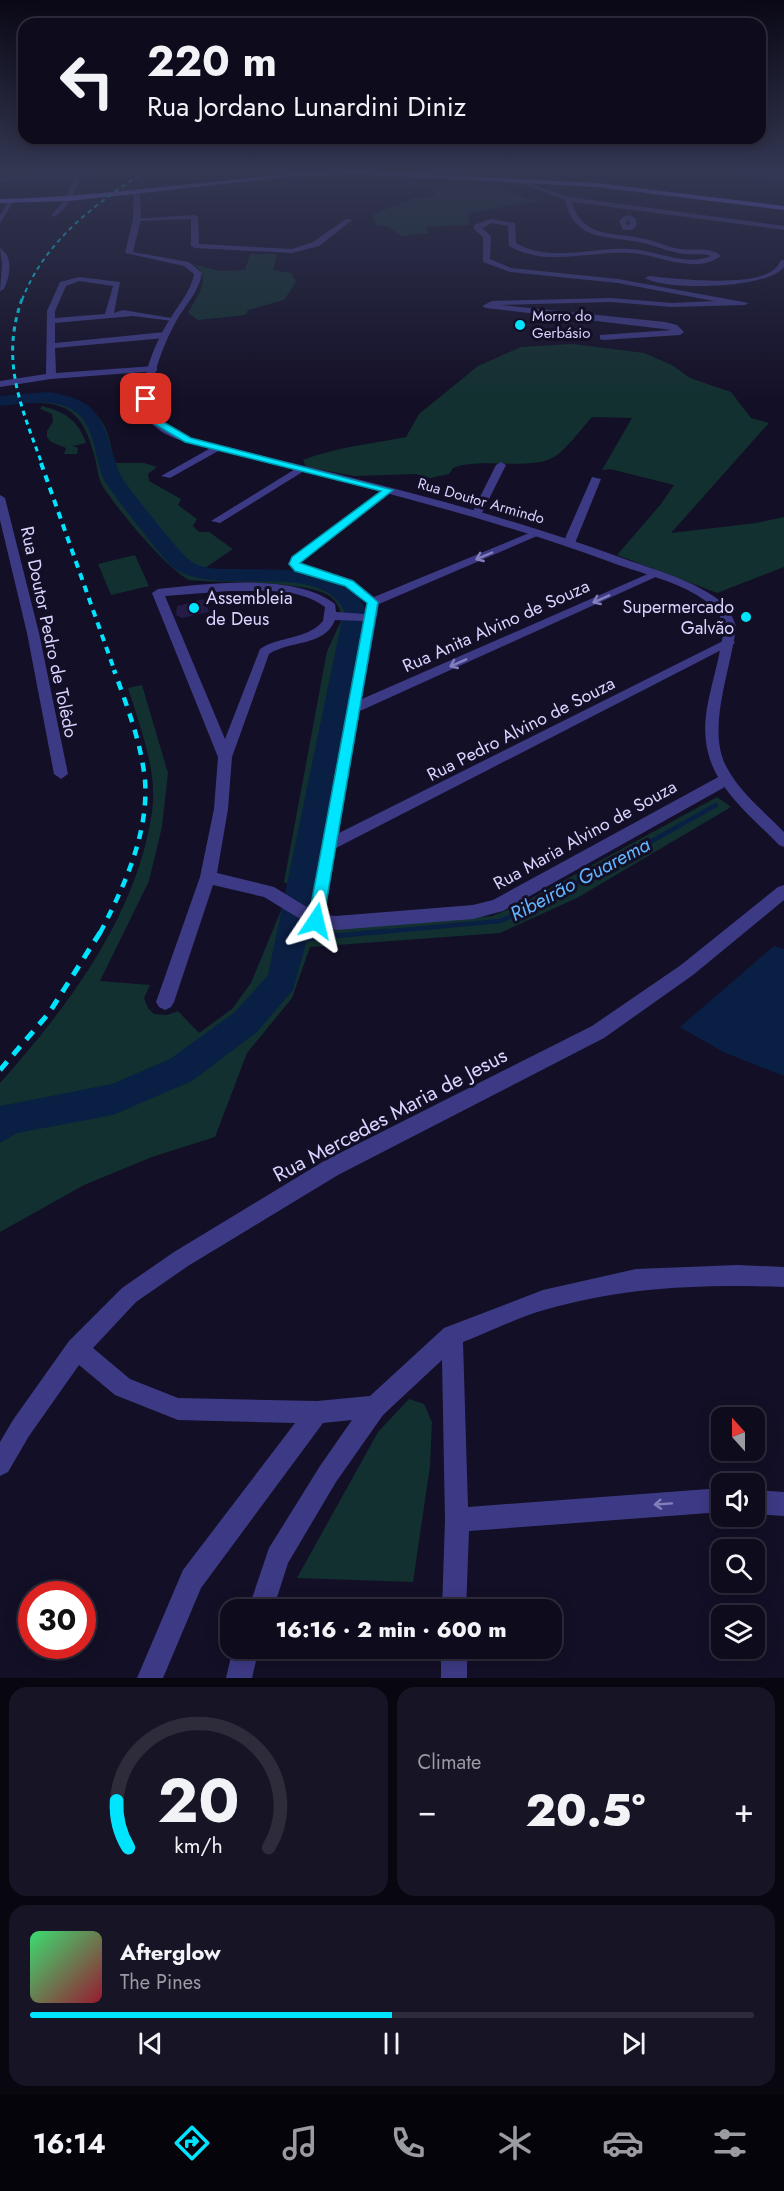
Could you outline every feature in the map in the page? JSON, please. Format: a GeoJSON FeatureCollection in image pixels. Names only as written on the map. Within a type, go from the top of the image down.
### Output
{"type":"FeatureCollection","features":[{"type":"Feature","properties":{"kind":"street","name":"Rua Doutor Armindo"},"geometry":{"type":"LineString","coordinates":[[131,247],[130,254],[186,264],[198,273],[194,289],[165,335],[154,369],[146,399],[154,421],[181,437],[216,448],[477,513],[569,543],[693,588],[717,604],[726,615],[730,626],[729,643],[711,740],[714,757],[727,779],[784,841]]}},
{"type":"Feature","properties":{"kind":"street"},"geometry":{"type":"LineString","coordinates":[[220,247],[292,251],[305,247]]}},
{"type":"Feature","properties":{"kind":"street"},"geometry":{"type":"LineString","coordinates":[[485,247],[484,255],[492,264],[526,272],[618,281],[684,295],[745,303],[672,305],[610,300],[492,303],[486,306],[665,325],[674,327],[680,332],[603,337]]}},
{"type":"Feature","properties":{"kind":"street"},"geometry":{"type":"LineString","coordinates":[[517,247],[522,251],[538,253],[628,251],[686,261],[708,260],[717,256],[710,252],[684,252],[668,247]]}},
{"type":"Feature","properties":{"kind":"street"},"geometry":{"type":"LineString","coordinates":[[0,250],[6,259],[0,289]]}},
{"type":"Feature","properties":{"kind":"street"},"geometry":{"type":"LineString","coordinates":[[569,277],[627,275],[672,281],[746,281],[774,274],[784,262]]}},
{"type":"Feature","properties":{"kind":"street"},"geometry":{"type":"LineString","coordinates":[[51,376],[50,346],[53,303],[63,284],[72,280],[117,284],[109,315]]}},
{"type":"Feature","properties":{"kind":"street"},"geometry":{"type":"LineString","coordinates":[[113,306],[130,314]]}},
{"type":"Feature","properties":{"kind":"street"},"geometry":{"type":"LineString","coordinates":[[51,321],[130,314],[173,319]]}},
{"type":"Feature","properties":{"kind":"street"},"geometry":{"type":"LineString","coordinates":[[50,346],[165,335]]}},
{"type":"Feature","properties":{"kind":"street"},"geometry":{"type":"LineString","coordinates":[[0,384],[51,376],[154,369]]}},
{"type":"Feature","properties":{"kind":"street"},"geometry":{"type":"LineString","coordinates":[[166,476],[216,448]]}},
{"type":"Feature","properties":{"kind":"street"},"geometry":{"type":"LineString","coordinates":[[477,513],[501,465]]}},
{"type":"Feature","properties":{"kind":"street"},"geometry":{"type":"LineString","coordinates":[[216,521],[300,469]]}},
{"type":"Feature","properties":{"kind":"street"},"geometry":{"type":"LineString","coordinates":[[569,543],[596,479]]}},
{"type":"Feature","properties":{"kind":"street"},"geometry":{"type":"LineString","coordinates":[[373,602],[349,584],[298,568],[294,564],[296,559],[388,490]]}},
{"type":"Feature","properties":{"kind":"street","name":"Rua Doutor Pedro de Tolêdo"},"geometry":{"type":"LineString","coordinates":[[0,498],[33,633],[61,774]]}},
{"type":"Feature","properties":{"kind":"street"},"geometry":{"type":"LineString","coordinates":[[208,877],[268,892],[310,917],[329,845],[366,618],[373,602],[538,533]]}},
{"type":"Feature","properties":{"kind":"street","name":"Rua Anita Alvino de Souza"},"geometry":{"type":"LineString","coordinates":[[352,709],[654,575]]}},
{"type":"Feature","properties":{"kind":"street"},"geometry":{"type":"LineString","coordinates":[[225,757],[158,593],[206,588],[308,592],[327,600],[334,616]]}},
{"type":"Feature","properties":{"kind":"street"},"geometry":{"type":"LineString","coordinates":[[334,616],[366,618]]}},
{"type":"Feature","properties":{"kind":"street"},"geometry":{"type":"LineString","coordinates":[[165,1002],[208,877],[221,809],[225,757],[264,652],[271,646],[317,634],[334,616]]}},
{"type":"Feature","properties":{"kind":"street","name":"Rua Pedro Alvino de Souza"},"geometry":{"type":"LineString","coordinates":[[329,845],[729,643]]}},
{"type":"Feature","properties":{"kind":"street","name":"Rua Maria Alvino de Souza"},"geometry":{"type":"LineString","coordinates":[[310,917],[336,923],[473,912],[497,906],[727,779]]}},
{"type":"Feature","properties":{"kind":"street","name":"Rua Mercedes Maria de Jesus"},"geometry":{"type":"LineString","coordinates":[[0,1464],[21,1428],[77,1349],[129,1295],[181,1259],[331,1168],[598,1032],[687,970],[784,891]]}},
{"type":"Feature","properties":{"kind":"street"},"geometry":{"type":"LineString","coordinates":[[264,1599],[278,1557],[328,1474],[375,1407],[452,1336],[543,1300],[636,1279],[738,1275],[784,1276]]}},
{"type":"Feature","properties":{"kind":"street"},"geometry":{"type":"LineString","coordinates":[[452,1336],[457,1520],[454,1599]]}},
{"type":"Feature","properties":{"kind":"street"},"geometry":{"type":"LineString","coordinates":[[77,1349],[123,1387],[178,1409],[316,1412],[375,1407]]}},
{"type":"Feature","properties":{"kind":"street"},"geometry":{"type":"LineString","coordinates":[[150,1678],[192,1579],[316,1412]]}},
{"type":"Feature","properties":{"kind":"street"},"geometry":{"type":"LineString","coordinates":[[457,1520],[711,1501]]}},
{"type":"Feature","properties":{"kind":"street"},"geometry":{"type":"LineString","coordinates":[[765,1503],[784,1504]]}},
{"type":"Feature","properties":{"kind":"street"},"geometry":{"type":"LineString","coordinates":[[239,1678],[243,1659]]}},
{"type":"Feature","properties":{"kind":"street"},"geometry":{"type":"LineString","coordinates":[[454,1659],[454,1678]]}},
{"type":"Feature","properties":{"kind":"green space"},"geometry":{"type":"Polygon","coordinates":[[[250,254],[277,254],[273,270],[291,273],[296,282],[284,300],[248,310],[245,315],[198,320],[188,313],[203,281],[199,269],[193,264],[220,271],[245,270],[250,254]]]}},
{"type":"Feature","properties":{"kind":"green space"},"geometry":{"type":"Polygon","coordinates":[[[572,344],[644,353],[672,365],[690,378],[731,392],[751,418],[769,423],[671,533],[756,523],[784,517],[784,567],[717,593],[617,555],[661,504],[674,485],[610,469],[602,470],[632,418],[592,417],[558,454],[544,461],[532,463],[464,465],[453,468],[449,474],[430,478],[416,474],[354,476],[306,467],[303,460],[315,456],[406,437],[419,414],[478,366],[521,347],[572,344]]]}},
{"type":"Feature","properties":{"kind":"green space"},"geometry":{"type":"Polygon","coordinates":[[[22,395],[46,395],[80,403],[90,409],[105,427],[115,463],[144,463],[157,467],[148,474],[149,481],[181,499],[178,505],[197,519],[193,526],[199,532],[209,532],[233,549],[205,568],[296,572],[320,576],[340,583],[355,595],[363,613],[341,613],[331,597],[304,588],[264,583],[189,580],[155,551],[102,485],[91,443],[80,421],[64,408],[54,404],[25,403],[22,395]]]}},
{"type":"Feature","properties":{"kind":"green space"},"geometry":{"type":"Polygon","coordinates":[[[42,406],[64,414],[79,428],[86,443],[73,446],[78,448],[77,454],[64,454],[66,448],[51,442],[47,437],[47,431],[53,422],[52,414],[40,409],[42,406]]]}},
{"type":"Feature","properties":{"kind":"green space"},"geometry":{"type":"Polygon","coordinates":[[[135,555],[149,586],[111,595],[98,564],[135,555]]]}},
{"type":"Feature","properties":{"kind":"green space"},"geometry":{"type":"Polygon","coordinates":[[[342,619],[362,620],[311,897],[284,882],[327,651],[342,619]]]}},
{"type":"Feature","properties":{"kind":"green space"},"geometry":{"type":"Polygon","coordinates":[[[142,685],[168,773],[162,827],[149,881],[100,981],[150,985],[144,998],[148,1008],[154,1014],[167,1015],[178,1011],[199,1033],[232,1009],[251,983],[282,908],[315,930],[492,916],[519,905],[717,797],[731,807],[577,898],[500,933],[310,947],[292,998],[247,1053],[215,1137],[152,1157],[84,1185],[0,1232],[0,1083],[50,1024],[96,958],[131,888],[144,850],[152,812],[152,781],[147,749],[128,688],[142,685]]]}},
{"type":"Feature","properties":{"kind":"green space"},"geometry":{"type":"Polygon","coordinates":[[[409,1399],[424,1404],[432,1422],[430,1466],[413,1582],[297,1578],[378,1432],[409,1399]]]}},
{"type":"Feature","properties":{"kind":"water"},"geometry":{"type":"Polygon","coordinates":[[[774,946],[784,949],[784,1076],[723,1052],[680,1027],[774,946]]]}},
{"type":"Feature","properties":{"kind":"building","name":"Assembleia de Deus"},"geometry":{"type":"Polygon","coordinates":[[[204,599],[209,612],[182,618],[176,615],[177,606],[204,599]]]}},
{"type":"Feature","properties":{"kind":"waterway"},"geometry":{"type":"LineString","coordinates":[[0,401],[47,397],[63,399],[78,406],[90,417],[98,429],[113,479],[180,563],[202,574],[291,577],[325,583],[341,590],[355,610],[292,940],[282,981],[246,1022],[181,1070],[113,1099],[9,1119],[0,1127]]}},
{"type":"Feature","properties":{"kind":"waterway","name":"Ribeirão Guarema"},"geometry":{"type":"LineString","coordinates":[[370,933],[500,921],[538,905],[716,805]]}},
{"type":"Feature","properties":{"kind":"waterway","name":"Ribeirão Guarema"},"geometry":{"type":"LineString","coordinates":[[292,940],[387,931]]}},
{"type":"Feature","properties":{"kind":"railway"},"geometry":{"type":"LineString","coordinates":[[22,300],[32,279],[53,247]]}},
{"type":"Feature","properties":{"kind":"railway"},"geometry":{"type":"LineString","coordinates":[[22,299],[13,343],[13,363],[21,403],[42,464]]}},
{"type":"Feature","properties":{"kind":"railway"},"geometry":{"type":"LineString","coordinates":[[41,463],[115,672]]}},
{"type":"Feature","properties":{"kind":"railway"},"geometry":{"type":"LineString","coordinates":[[101,931],[133,859],[139,840],[145,800],[145,780],[140,752],[114,670]]}},
{"type":"Feature","properties":{"kind":"railway"},"geometry":{"type":"LineString","coordinates":[[0,1070],[49,1013],[101,931]]}},
{"type":"Feature","properties":{"kind":"place","name":"Morro do Gerbásio"},"geometry":{"type":"Point","coordinates":[520,325]}},
{"type":"Feature","properties":{"kind":"place","name":"Assembleia de Deus"},"geometry":{"type":"Point","coordinates":[194,608]}},
{"type":"Feature","properties":{"kind":"place","name":"Supermercado Galvão"},"geometry":{"type":"Point","coordinates":[746,617]}},
{"type":"Feature","properties":{"kind":"route"},"geometry":{"type":"LineString","coordinates":[[146,399],[154,421],[161,427],[188,440],[388,490],[296,559],[294,564],[298,568],[317,572],[349,584],[373,602],[352,709],[316,921]]}}]}
